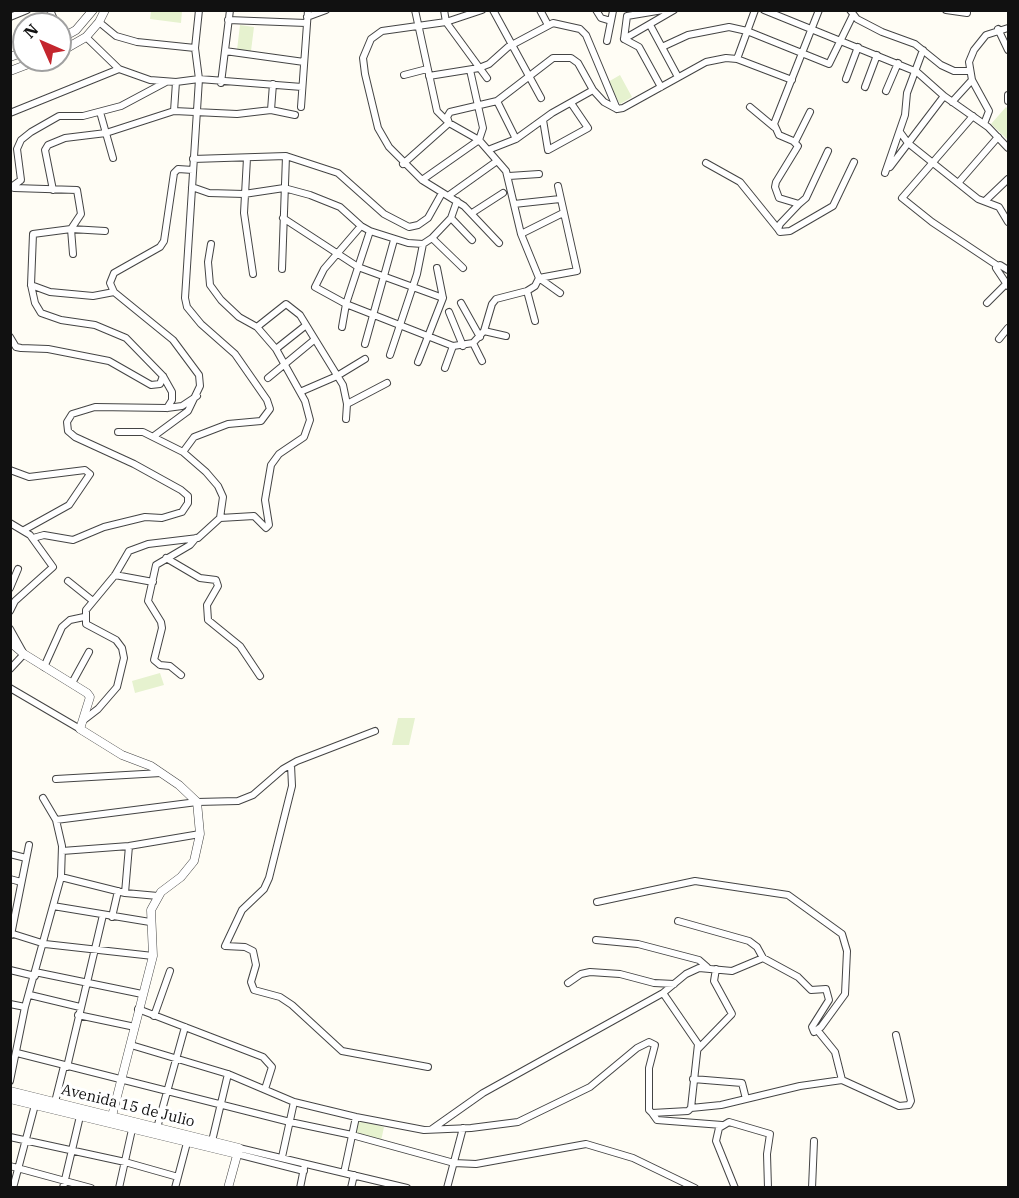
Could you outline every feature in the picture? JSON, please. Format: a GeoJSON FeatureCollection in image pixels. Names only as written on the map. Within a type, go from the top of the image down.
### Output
{"type":"FeatureCollection","features":[{"type":"Feature","properties":{"kind":"street"},"geometry":{"type":"LineString","coordinates":[[10,17],[27,10]]}},
{"type":"Feature","properties":{"kind":"street"},"geometry":{"type":"LineString","coordinates":[[72,32],[93,10]]}},
{"type":"Feature","properties":{"kind":"street"},"geometry":{"type":"LineString","coordinates":[[72,45],[86,37],[99,22],[105,10]]}},
{"type":"Feature","properties":{"kind":"street"},"geometry":{"type":"LineString","coordinates":[[183,452],[194,437],[228,423],[261,421],[270,409],[267,400],[235,354],[201,324],[187,307],[185,298],[199,79],[195,48],[199,10]]}},
{"type":"Feature","properties":{"kind":"street"},"geometry":{"type":"LineString","coordinates":[[221,82],[230,10]]}},
{"type":"Feature","properties":{"kind":"street"},"geometry":{"type":"LineString","coordinates":[[228,20],[307,17],[326,10]]}},
{"type":"Feature","properties":{"kind":"street"},"geometry":{"type":"LineString","coordinates":[[415,10],[437,111],[449,123],[479,140],[508,176],[521,234],[539,278],[560,294]]}},
{"type":"Feature","properties":{"kind":"street"},"geometry":{"type":"LineString","coordinates":[[444,10],[446,22],[487,78]]}},
{"type":"Feature","properties":{"kind":"street"},"geometry":{"type":"LineString","coordinates":[[482,10],[446,22],[382,31],[371,39],[363,58],[364,74],[378,128],[403,164],[422,180],[472,213],[499,243]]}},
{"type":"Feature","properties":{"kind":"street"},"geometry":{"type":"LineString","coordinates":[[493,10],[540,98]]}},
{"type":"Feature","properties":{"kind":"street"},"geometry":{"type":"LineString","coordinates":[[540,10],[548,25]]}},
{"type":"Feature","properties":{"kind":"street"},"geometry":{"type":"LineString","coordinates":[[596,10],[601,18],[611,21]]}},
{"type":"Feature","properties":{"kind":"street"},"geometry":{"type":"LineString","coordinates":[[608,41],[613,10]]}},
{"type":"Feature","properties":{"kind":"street"},"geometry":{"type":"LineString","coordinates":[[624,39],[627,16],[663,10]]}},
{"type":"Feature","properties":{"kind":"street"},"geometry":{"type":"LineString","coordinates":[[624,39],[674,10]]}},
{"type":"Feature","properties":{"kind":"street"},"geometry":{"type":"LineString","coordinates":[[737,58],[755,10]]}},
{"type":"Feature","properties":{"kind":"street"},"geometry":{"type":"LineString","coordinates":[[764,10],[915,71],[944,96],[984,124],[1008,148]]}},
{"type":"Feature","properties":{"kind":"street"},"geometry":{"type":"LineString","coordinates":[[775,127],[819,10]]}},
{"type":"Feature","properties":{"kind":"street"},"geometry":{"type":"LineString","coordinates":[[946,10],[967,13]]}},
{"type":"Feature","properties":{"kind":"street"},"geometry":{"type":"LineString","coordinates":[[662,47],[688,35],[729,27],[747,31],[829,64],[852,13],[882,32],[915,44],[940,64],[954,71],[969,71]]}},
{"type":"Feature","properties":{"kind":"street"},"geometry":{"type":"LineString","coordinates":[[302,107],[307,17]]}},
{"type":"Feature","properties":{"kind":"street"},"geometry":{"type":"LineString","coordinates":[[99,22],[117,36],[137,42],[195,48]]}},
{"type":"Feature","properties":{"kind":"street"},"geometry":{"type":"LineString","coordinates":[[404,75],[479,68],[489,64],[513,44],[554,23],[570,26],[586,35],[617,109]]}},
{"type":"Feature","properties":{"kind":"street"},"geometry":{"type":"LineString","coordinates":[[650,25],[678,77]]}},
{"type":"Feature","properties":{"kind":"street"},"geometry":{"type":"LineString","coordinates":[[984,124],[989,111],[972,80],[969,62],[979,42],[998,30],[1008,28]]}},
{"type":"Feature","properties":{"kind":"street"},"geometry":{"type":"LineString","coordinates":[[998,30],[1008,50]]}},
{"type":"Feature","properties":{"kind":"street"},"geometry":{"type":"LineString","coordinates":[[86,37],[119,69],[150,80],[199,79],[302,87]]}},
{"type":"Feature","properties":{"kind":"street"},"geometry":{"type":"LineString","coordinates":[[624,39],[639,47],[662,87]]}},
{"type":"Feature","properties":{"kind":"street"},"geometry":{"type":"LineString","coordinates":[[846,79],[858,47]]}},
{"type":"Feature","properties":{"kind":"street"},"geometry":{"type":"LineString","coordinates":[[923,50],[915,71],[900,132],[885,173],[944,96]]}},
{"type":"Feature","properties":{"kind":"street"},"geometry":{"type":"LineString","coordinates":[[225,51],[304,62]]}},
{"type":"Feature","properties":{"kind":"street"},"geometry":{"type":"LineString","coordinates":[[865,87],[878,55]]}},
{"type":"Feature","properties":{"kind":"street"},"geometry":{"type":"LineString","coordinates":[[449,123],[447,117],[453,110],[497,101],[548,60],[572,58],[578,63],[593,90],[604,102],[617,109],[623,108],[706,62],[737,58],[792,80]]}},
{"type":"Feature","properties":{"kind":"street"},"geometry":{"type":"LineString","coordinates":[[886,91],[898,63]]}},
{"type":"Feature","properties":{"kind":"street"},"geometry":{"type":"LineString","coordinates":[[10,113],[119,69]]}},
{"type":"Feature","properties":{"kind":"street"},"geometry":{"type":"LineString","coordinates":[[422,180],[479,140],[483,128],[470,70]]}},
{"type":"Feature","properties":{"kind":"street"},"geometry":{"type":"LineString","coordinates":[[952,102],[972,80]]}},
{"type":"Feature","properties":{"kind":"street"},"geometry":{"type":"LineString","coordinates":[[172,81],[174,111]]}},
{"type":"Feature","properties":{"kind":"street"},"geometry":{"type":"LineString","coordinates":[[12,188],[21,180],[16,149],[21,140],[46,121],[59,116],[83,116],[121,106],[172,81]]}},
{"type":"Feature","properties":{"kind":"street"},"geometry":{"type":"LineString","coordinates":[[271,110],[273,84]]}},
{"type":"Feature","properties":{"kind":"street"},"geometry":{"type":"LineString","coordinates":[[488,150],[516,139],[593,90]]}},
{"type":"Feature","properties":{"kind":"street"},"geometry":{"type":"LineString","coordinates":[[1008,95],[1008,101]]}},
{"type":"Feature","properties":{"kind":"street"},"geometry":{"type":"LineString","coordinates":[[497,101],[516,139]]}},
{"type":"Feature","properties":{"kind":"street"},"geometry":{"type":"LineString","coordinates":[[543,120],[548,150],[588,128],[571,103]]}},
{"type":"Feature","properties":{"kind":"street"},"geometry":{"type":"LineString","coordinates":[[750,107],[775,127],[779,135],[795,142],[798,146],[775,187],[783,201],[799,204]]}},
{"type":"Feature","properties":{"kind":"street"},"geometry":{"type":"LineString","coordinates":[[53,190],[45,150],[48,145],[64,138],[106,133],[174,111],[196,114],[237,114],[271,110],[295,115]]}},
{"type":"Feature","properties":{"kind":"street"},"geometry":{"type":"LineString","coordinates":[[100,112],[113,158]]}},
{"type":"Feature","properties":{"kind":"street"},"geometry":{"type":"LineString","coordinates":[[795,142],[810,112]]}},
{"type":"Feature","properties":{"kind":"street"},"geometry":{"type":"LineString","coordinates":[[973,116],[902,198],[932,222],[998,266],[1008,270]]}},
{"type":"Feature","properties":{"kind":"street"},"geometry":{"type":"LineString","coordinates":[[403,164],[449,123]]}},
{"type":"Feature","properties":{"kind":"street"},"geometry":{"type":"LineString","coordinates":[[900,132],[908,143],[978,199],[999,207],[1008,222]]}},
{"type":"Feature","properties":{"kind":"street"},"geometry":{"type":"LineString","coordinates":[[959,182],[998,138]]}},
{"type":"Feature","properties":{"kind":"street"},"geometry":{"type":"LineString","coordinates":[[778,229],[810,191],[828,150]]}},
{"type":"Feature","properties":{"kind":"street"},"geometry":{"type":"LineString","coordinates":[[193,159],[286,156],[338,173],[384,214],[409,227],[418,225],[428,218],[445,194],[497,160]]}},
{"type":"Feature","properties":{"kind":"street"},"geometry":{"type":"LineString","coordinates":[[282,269],[286,156]]}},
{"type":"Feature","properties":{"kind":"street"},"geometry":{"type":"LineString","coordinates":[[247,158],[244,194],[253,274]]}},
{"type":"Feature","properties":{"kind":"street"},"geometry":{"type":"LineString","coordinates":[[706,163],[740,182],[780,232],[790,231],[833,206],[854,162]]}},
{"type":"Feature","properties":{"kind":"street"},"geometry":{"type":"LineString","coordinates":[[154,436],[188,411],[200,386],[199,375],[173,340],[114,292],[110,282],[114,273],[160,247],[164,241],[174,173],[178,169],[193,170]]}},
{"type":"Feature","properties":{"kind":"street"},"geometry":{"type":"LineString","coordinates":[[508,176],[538,174]]}},
{"type":"Feature","properties":{"kind":"street"},"geometry":{"type":"LineString","coordinates":[[985,201],[1008,179]]}},
{"type":"Feature","properties":{"kind":"street"},"geometry":{"type":"LineString","coordinates":[[539,278],[577,272],[558,186]]}},
{"type":"Feature","properties":{"kind":"street"},"geometry":{"type":"LineString","coordinates":[[192,187],[209,193],[244,194],[284,188],[310,195],[339,207],[370,231],[394,240],[423,244],[451,218],[457,201]]}},
{"type":"Feature","properties":{"kind":"street"},"geometry":{"type":"LineString","coordinates":[[12,188],[77,190],[81,214],[71,229],[73,254]]}},
{"type":"Feature","properties":{"kind":"street"},"geometry":{"type":"LineString","coordinates":[[472,213],[503,193]]}},
{"type":"Feature","properties":{"kind":"street"},"geometry":{"type":"LineString","coordinates":[[514,204],[560,199]]}},
{"type":"Feature","properties":{"kind":"street"},"geometry":{"type":"LineString","coordinates":[[521,234],[563,213]]}},
{"type":"Feature","properties":{"kind":"street"},"geometry":{"type":"LineString","coordinates":[[451,218],[472,240]]}},
{"type":"Feature","properties":{"kind":"street"},"geometry":{"type":"LineString","coordinates":[[283,219],[335,255],[358,267],[444,298]]}},
{"type":"Feature","properties":{"kind":"street"},"geometry":{"type":"LineString","coordinates":[[361,226],[335,255],[315,287],[346,304],[402,324],[453,346],[473,343],[480,337],[496,299],[527,291],[535,286],[539,278]]}},
{"type":"Feature","properties":{"kind":"street"},"geometry":{"type":"LineString","coordinates":[[105,231],[71,229],[33,234],[31,285],[35,303],[41,313],[95,325],[126,338],[163,376],[172,392],[172,399],[167,408]]}},
{"type":"Feature","properties":{"kind":"street"},"geometry":{"type":"LineString","coordinates":[[342,327],[346,304],[370,231]]}},
{"type":"Feature","properties":{"kind":"street"},"geometry":{"type":"LineString","coordinates":[[432,238],[463,268]]}},
{"type":"Feature","properties":{"kind":"street"},"geometry":{"type":"LineString","coordinates":[[365,344],[394,240]]}},
{"type":"Feature","properties":{"kind":"street"},"geometry":{"type":"LineString","coordinates":[[211,244],[208,262],[210,285],[221,300],[239,317],[257,327],[276,349],[309,411],[308,427],[304,437],[279,454],[272,465],[265,500],[270,525],[266,528],[254,516],[220,518]]}},
{"type":"Feature","properties":{"kind":"street"},"geometry":{"type":"LineString","coordinates":[[390,355],[402,324],[423,244]]}},
{"type":"Feature","properties":{"kind":"street"},"geometry":{"type":"LineString","coordinates":[[987,303],[1007,285],[996,271],[998,266]]}},
{"type":"Feature","properties":{"kind":"street"},"geometry":{"type":"LineString","coordinates":[[418,362],[444,298],[437,268]]}},
{"type":"Feature","properties":{"kind":"street"},"geometry":{"type":"LineString","coordinates":[[31,285],[50,292],[93,296],[114,292]]}},
{"type":"Feature","properties":{"kind":"street"},"geometry":{"type":"LineString","coordinates":[[527,291],[535,321]]}},
{"type":"Feature","properties":{"kind":"street"},"geometry":{"type":"LineString","coordinates":[[461,303],[480,337]]}},
{"type":"Feature","properties":{"kind":"street"},"geometry":{"type":"LineString","coordinates":[[257,327],[286,304],[300,315],[337,376],[347,404],[346,419]]}},
{"type":"Feature","properties":{"kind":"street"},"geometry":{"type":"LineString","coordinates":[[449,312],[463,346]]}},
{"type":"Feature","properties":{"kind":"street"},"geometry":{"type":"LineString","coordinates":[[276,349],[305,326]]}},
{"type":"Feature","properties":{"kind":"street"},"geometry":{"type":"LineString","coordinates":[[999,339],[1008,328]]}},
{"type":"Feature","properties":{"kind":"street"},"geometry":{"type":"LineString","coordinates":[[484,331],[506,336]]}},
{"type":"Feature","properties":{"kind":"street"},"geometry":{"type":"LineString","coordinates":[[10,337],[13,349],[48,349],[109,361],[151,385],[160,384],[163,376]]}},
{"type":"Feature","properties":{"kind":"street"},"geometry":{"type":"LineString","coordinates":[[268,378],[314,340]]}},
{"type":"Feature","properties":{"kind":"street"},"geometry":{"type":"LineString","coordinates":[[473,343],[482,361]]}},
{"type":"Feature","properties":{"kind":"street"},"geometry":{"type":"LineString","coordinates":[[445,368],[453,346]]}},
{"type":"Feature","properties":{"kind":"street"},"geometry":{"type":"LineString","coordinates":[[300,392],[337,376],[365,359]]}},
{"type":"Feature","properties":{"kind":"street"},"geometry":{"type":"LineString","coordinates":[[347,404],[387,383]]}},
{"type":"Feature","properties":{"kind":"street"},"geometry":{"type":"LineString","coordinates":[[33,538],[44,535],[73,540],[104,527],[145,517],[162,518],[182,512],[188,503],[188,496],[68,431],[67,422],[72,414],[95,406],[167,408],[182,406],[196,396]]}},
{"type":"Feature","properties":{"kind":"street"},"geometry":{"type":"LineString","coordinates":[[118,432],[143,432],[183,452],[218,486],[223,497],[220,518],[215,525],[190,545],[156,565],[148,606],[161,622],[162,628],[154,660],[156,663],[170,666],[181,675]]}},
{"type":"Feature","properties":{"kind":"street"},"geometry":{"type":"LineString","coordinates":[[10,470],[29,477],[85,470],[90,474],[69,505],[24,530]]}},
{"type":"Feature","properties":{"kind":"street"},"geometry":{"type":"LineString","coordinates":[[10,523],[33,538],[53,567],[48,574],[28,587],[15,601],[10,611]]}},
{"type":"Feature","properties":{"kind":"street"},"geometry":{"type":"LineString","coordinates":[[44,667],[62,627],[70,620],[84,617],[124,557],[137,546],[196,538]]}},
{"type":"Feature","properties":{"kind":"street"},"geometry":{"type":"LineString","coordinates":[[166,558],[200,578],[218,582],[207,605],[208,620],[240,646],[260,676]]}},
{"type":"Feature","properties":{"kind":"street"},"geometry":{"type":"LineString","coordinates":[[10,588],[18,569]]}},
{"type":"Feature","properties":{"kind":"street"},"geometry":{"type":"LineString","coordinates":[[114,575],[153,582]]}},
{"type":"Feature","properties":{"kind":"street"},"geometry":{"type":"LineString","coordinates":[[68,582],[93,601]]}},
{"type":"Feature","properties":{"kind":"street"},"geometry":{"type":"LineString","coordinates":[[84,617],[90,627],[116,640],[122,648],[124,658],[117,687],[98,710],[85,719]]}},
{"type":"Feature","properties":{"kind":"street"},"geometry":{"type":"LineString","coordinates":[[10,629],[24,654]]}},
{"type":"Feature","properties":{"kind":"street"},"geometry":{"type":"LineString","coordinates":[[10,642],[24,654],[72,683],[90,697],[80,729]]}},
{"type":"Feature","properties":{"kind":"street"},"geometry":{"type":"LineString","coordinates":[[72,683],[89,652]]}},
{"type":"Feature","properties":{"kind":"street"},"geometry":{"type":"LineString","coordinates":[[10,669],[24,654]]}},
{"type":"Feature","properties":{"kind":"street"},"geometry":{"type":"LineString","coordinates":[[10,688],[122,754],[151,766],[197,802],[200,834],[195,861],[181,877],[158,896],[151,910],[153,956],[112,1116]]}},
{"type":"Feature","properties":{"kind":"street"},"geometry":{"type":"LineString","coordinates":[[56,820],[197,802],[238,801],[253,795],[291,765],[375,730]]}},
{"type":"Feature","properties":{"kind":"street"},"geometry":{"type":"LineString","coordinates":[[291,765],[292,786],[269,878],[264,889],[242,910],[225,946],[245,947],[253,951],[256,965],[251,982],[254,990],[280,997],[292,1005],[342,1051],[428,1067]]}},
{"type":"Feature","properties":{"kind":"street"},"geometry":{"type":"LineString","coordinates":[[56,778],[161,773]]}},
{"type":"Feature","properties":{"kind":"street"},"geometry":{"type":"LineString","coordinates":[[10,1081],[25,1007],[45,944],[61,878],[62,851],[56,820],[43,798]]}},
{"type":"Feature","properties":{"kind":"street"},"geometry":{"type":"LineString","coordinates":[[62,851],[129,846],[200,834]]}},
{"type":"Feature","properties":{"kind":"street"},"geometry":{"type":"LineString","coordinates":[[29,845],[11,934],[45,944],[153,956]]}},
{"type":"Feature","properties":{"kind":"street"},"geometry":{"type":"LineString","coordinates":[[125,893],[129,846]]}},
{"type":"Feature","properties":{"kind":"street"},"geometry":{"type":"LineString","coordinates":[[10,854],[26,858]]}},
{"type":"Feature","properties":{"kind":"street"},"geometry":{"type":"LineString","coordinates":[[61,878],[125,893],[158,896]]}},
{"type":"Feature","properties":{"kind":"street"},"geometry":{"type":"LineString","coordinates":[[10,879],[21,882]]}},
{"type":"Feature","properties":{"kind":"street"},"geometry":{"type":"LineString","coordinates":[[597,902],[695,881],[767,891],[796,899],[819,918],[836,927],[847,945],[845,994],[818,1031]]}},
{"type":"Feature","properties":{"kind":"street"},"geometry":{"type":"LineString","coordinates":[[112,917],[118,891]]}},
{"type":"Feature","properties":{"kind":"street"},"geometry":{"type":"LineString","coordinates":[[53,906],[150,922]]}},
{"type":"Feature","properties":{"kind":"street"},"geometry":{"type":"LineString","coordinates":[[55,1102],[103,915]]}},
{"type":"Feature","properties":{"kind":"street"},"geometry":{"type":"LineString","coordinates":[[678,921],[749,941],[757,947],[763,958],[800,979],[811,990],[827,991],[828,1003],[811,1028],[814,1032],[818,1031],[835,1052],[842,1080]]}},
{"type":"Feature","properties":{"kind":"street"},"geometry":{"type":"LineString","coordinates":[[596,940],[638,944],[699,960],[707,967]]}},
{"type":"Feature","properties":{"kind":"street"},"geometry":{"type":"LineString","coordinates":[[432,1129],[483,1093],[663,993],[690,971],[707,967],[738,969],[763,958]]}},
{"type":"Feature","properties":{"kind":"street"},"geometry":{"type":"LineString","coordinates":[[698,1049],[732,1014],[714,981],[716,969]]}},
{"type":"Feature","properties":{"kind":"street"},"geometry":{"type":"LineString","coordinates":[[10,970],[142,994]]}},
{"type":"Feature","properties":{"kind":"street"},"geometry":{"type":"LineString","coordinates":[[154,1016],[170,971]]}},
{"type":"Feature","properties":{"kind":"street"},"geometry":{"type":"LineString","coordinates":[[568,982],[590,972],[620,974],[654,983],[674,984]]}},
{"type":"Feature","properties":{"kind":"street"},"geometry":{"type":"LineString","coordinates":[[663,993],[696,1039],[698,1049],[691,1108]]}},
{"type":"Feature","properties":{"kind":"street"},"geometry":{"type":"LineString","coordinates":[[30,995],[80,1007]]}},
{"type":"Feature","properties":{"kind":"street"},"geometry":{"type":"LineString","coordinates":[[10,1004],[25,1007]]}},
{"type":"Feature","properties":{"kind":"street"},"geometry":{"type":"LineString","coordinates":[[138,1009],[263,1057],[272,1067],[265,1089]]}},
{"type":"Feature","properties":{"kind":"street"},"geometry":{"type":"LineString","coordinates":[[78,1015],[135,1028]]}},
{"type":"Feature","properties":{"kind":"street"},"geometry":{"type":"LineString","coordinates":[[157,1128],[185,1027]]}},
{"type":"Feature","properties":{"kind":"street"},"geometry":{"type":"LineString","coordinates":[[652,1113],[686,1111],[691,1108],[842,1080],[899,1106],[909,1105],[911,1101],[896,1035]]}},
{"type":"Feature","properties":{"kind":"street"},"geometry":{"type":"LineString","coordinates":[[131,1045],[228,1074],[294,1102],[356,1118],[416,1129],[432,1129],[518,1122],[590,1086],[637,1048],[649,1042],[655,1045],[648,1077],[647,1101],[657,1120],[722,1125]]}},
{"type":"Feature","properties":{"kind":"street"},"geometry":{"type":"LineString","coordinates":[[17,1053],[167,1092],[352,1135],[454,1163],[476,1164],[586,1144],[633,1158],[695,1188]]}},
{"type":"Feature","properties":{"kind":"street"},"geometry":{"type":"LineString","coordinates":[[212,1141],[228,1074]]}},
{"type":"Feature","properties":{"kind":"street"},"geometry":{"type":"LineString","coordinates":[[693,1079],[742,1083],[746,1099]]}},
{"type":"Feature","properties":{"kind":"street","name":"Avenida 15 de Julio"},"geometry":{"type":"LineString","coordinates":[[10,1091],[55,1102],[81,1113],[112,1116],[133,1125],[157,1128],[188,1139],[212,1141],[238,1151],[306,1162],[403,1187]]}},
{"type":"Feature","properties":{"kind":"street","name":"Avenida 15 de Julio"},"geometry":{"type":"LineString","coordinates":[[10,1099],[133,1125],[238,1151],[304,1171]]}},
{"type":"Feature","properties":{"kind":"street"},"geometry":{"type":"LineString","coordinates":[[282,1157],[294,1102]]}},
{"type":"Feature","properties":{"kind":"street"},"geometry":{"type":"LineString","coordinates":[[14,1188],[35,1105]]}},
{"type":"Feature","properties":{"kind":"street"},"geometry":{"type":"LineString","coordinates":[[64,1184],[81,1113]]}},
{"type":"Feature","properties":{"kind":"street"},"geometry":{"type":"LineString","coordinates":[[344,1173],[356,1118]]}},
{"type":"Feature","properties":{"kind":"street"},"geometry":{"type":"LineString","coordinates":[[735,1188],[716,1141],[717,1131],[729,1122],[770,1134],[767,1154],[768,1188]]}},
{"type":"Feature","properties":{"kind":"street"},"geometry":{"type":"LineString","coordinates":[[119,1188],[133,1125]]}},
{"type":"Feature","properties":{"kind":"street"},"geometry":{"type":"LineString","coordinates":[[447,1188],[463,1128]]}},
{"type":"Feature","properties":{"kind":"street"},"geometry":{"type":"LineString","coordinates":[[10,1137],[125,1162],[178,1177]]}},
{"type":"Feature","properties":{"kind":"street"},"geometry":{"type":"LineString","coordinates":[[175,1188],[188,1139]]}},
{"type":"Feature","properties":{"kind":"street"},"geometry":{"type":"LineString","coordinates":[[812,1188],[814,1141]]}},
{"type":"Feature","properties":{"kind":"street"},"geometry":{"type":"LineString","coordinates":[[228,1188],[238,1151]]}},
{"type":"Feature","properties":{"kind":"street"},"geometry":{"type":"LineString","coordinates":[[300,1188],[306,1162]]}},
{"type":"Feature","properties":{"kind":"street"},"geometry":{"type":"LineString","coordinates":[[10,1166],[64,1184],[91,1188]]}},
{"type":"Feature","properties":{"kind":"street"},"geometry":{"type":"LineString","coordinates":[[351,1188],[354,1175]]}},
{"type":"Feature","properties":{"kind":"green space"},"geometry":{"type":"Polygon","coordinates":[[[151,11],[182,11],[181,23],[150,19],[151,11]]]}},
{"type":"Feature","properties":{"kind":"green space"},"geometry":{"type":"Polygon","coordinates":[[[240,25],[254,27],[251,51],[237,50],[240,25]]]}},
{"type":"Feature","properties":{"kind":"green space"},"geometry":{"type":"Polygon","coordinates":[[[620,75],[632,97],[620,104],[608,82],[620,75]]]}},
{"type":"Feature","properties":{"kind":"green space"},"geometry":{"type":"Polygon","coordinates":[[[1006,107],[1008,109],[1008,140],[991,124],[1006,107]]]}},
{"type":"Feature","properties":{"kind":"green space"},"geometry":{"type":"Polygon","coordinates":[[[160,673],[164,685],[135,693],[132,681],[160,673]]]}},
{"type":"Feature","properties":{"kind":"green space"},"geometry":{"type":"Polygon","coordinates":[[[398,718],[415,718],[409,745],[392,745],[398,718]]]}},
{"type":"Feature","properties":{"kind":"green space"},"geometry":{"type":"Polygon","coordinates":[[[359,1120],[384,1127],[381,1141],[356,1134],[359,1120]]]}}]}
